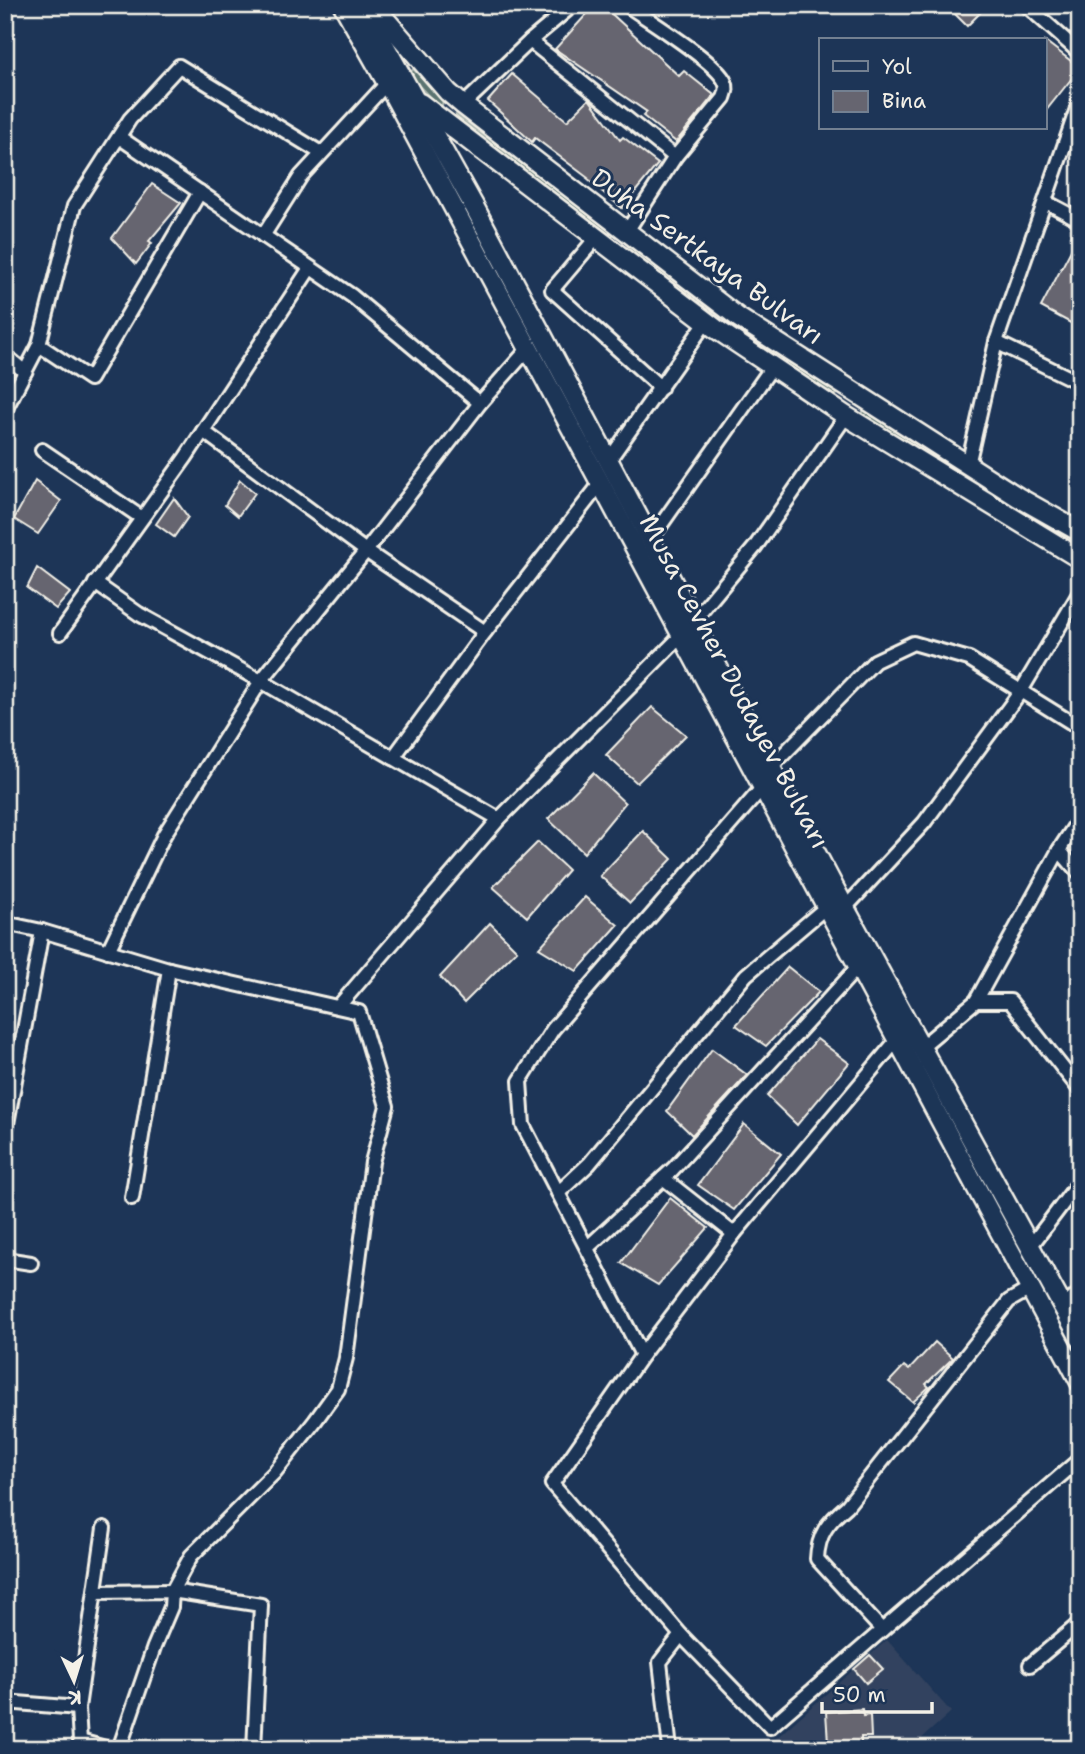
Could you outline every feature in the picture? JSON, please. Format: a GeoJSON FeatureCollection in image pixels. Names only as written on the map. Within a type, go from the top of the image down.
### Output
{"type":"FeatureCollection","features":[{"type":"Feature","properties":{"kind":"main road","name":"Musa Cevher Dudayev Bulvarı"},"geometry":{"type":"LineString","coordinates":[[343,5],[1080,1382]]}},
{"type":"Feature","properties":{"kind":"main road","name":"Musa Cevher Dudayev Bulvarı"},"geometry":{"type":"LineString","coordinates":[[362,5],[651,538],[845,908],[1080,1338]]}},
{"type":"Feature","properties":{"kind":"main road","name":"Duha Sertkaya Bulvarı"},"geometry":{"type":"LineString","coordinates":[[373,5],[448,92],[463,105],[739,318],[1018,497],[1080,532]]}},
{"type":"Feature","properties":{"kind":"main road","name":"Duha Sertkaya Bulvarı"},"geometry":{"type":"LineString","coordinates":[[387,83],[413,97],[706,322],[846,416],[1080,559]]}},
{"type":"Feature","properties":{"kind":"main road"},"geometry":{"type":"LineString","coordinates":[[615,250],[627,231]]}},
{"type":"Feature","properties":{"kind":"main road"},"geometry":{"type":"LineString","coordinates":[[846,416],[857,394]]}},
{"type":"Feature","properties":{"kind":"street"},"geometry":{"type":"LineString","coordinates":[[463,105],[530,41],[573,5]]}},
{"type":"Feature","properties":{"kind":"street"},"geometry":{"type":"LineString","coordinates":[[627,5],[706,61],[725,80],[727,89],[724,98],[674,157],[627,231]]}},
{"type":"Feature","properties":{"kind":"street"},"geometry":{"type":"LineString","coordinates":[[1026,5],[1080,53]]}},
{"type":"Feature","properties":{"kind":"street"},"geometry":{"type":"LineString","coordinates":[[530,41],[674,157]]}},
{"type":"Feature","properties":{"kind":"street"},"geometry":{"type":"LineString","coordinates":[[5,410],[39,345],[74,206],[130,119],[178,66],[321,153]]}},
{"type":"Feature","properties":{"kind":"street"},"geometry":{"type":"LineString","coordinates":[[263,236],[301,176],[387,83]]}},
{"type":"Feature","properties":{"kind":"street"},"geometry":{"type":"LineString","coordinates":[[968,465],[996,342],[1080,100]]}},
{"type":"Feature","properties":{"kind":"street"},"geometry":{"type":"LineString","coordinates":[[118,136],[352,296],[480,403]]}},
{"type":"Feature","properties":{"kind":"street"},"geometry":{"type":"LineString","coordinates":[[39,345],[90,379],[200,192]]}},
{"type":"Feature","properties":{"kind":"street"},"geometry":{"type":"LineString","coordinates":[[1046,202],[1080,220]]}},
{"type":"Feature","properties":{"kind":"street"},"geometry":{"type":"LineString","coordinates":[[597,237],[552,290],[661,388]]}},
{"type":"Feature","properties":{"kind":"street"},"geometry":{"type":"LineString","coordinates":[[60,633],[203,431],[310,268]]}},
{"type":"Feature","properties":{"kind":"street"},"geometry":{"type":"LineString","coordinates":[[609,460],[706,322]]}},
{"type":"Feature","properties":{"kind":"street"},"geometry":{"type":"LineString","coordinates":[[996,342],[1080,383]]}},
{"type":"Feature","properties":{"kind":"street"},"geometry":{"type":"LineString","coordinates":[[108,951],[164,835],[261,681],[480,403],[528,349]]}},
{"type":"Feature","properties":{"kind":"street"},"geometry":{"type":"LineString","coordinates":[[5,355],[25,372]]}},
{"type":"Feature","properties":{"kind":"street"},"geometry":{"type":"LineString","coordinates":[[651,538],[772,367]]}},
{"type":"Feature","properties":{"kind":"street"},"geometry":{"type":"LineString","coordinates":[[338,1007],[499,819],[694,621],[754,547],[846,416]]}},
{"type":"Feature","properties":{"kind":"street"},"geometry":{"type":"LineString","coordinates":[[203,431],[366,551],[485,632]]}},
{"type":"Feature","properties":{"kind":"street"},"geometry":{"type":"LineString","coordinates":[[42,450],[142,518]]}},
{"type":"Feature","properties":{"kind":"street"},"geometry":{"type":"LineString","coordinates":[[393,758],[485,632],[600,484]]}},
{"type":"Feature","properties":{"kind":"street"},"geometry":{"type":"LineString","coordinates":[[95,583],[139,614],[261,681],[499,819]]}},
{"type":"Feature","properties":{"kind":"street"},"geometry":{"type":"LineString","coordinates":[[845,908],[924,823],[1021,691],[1080,592]]}},
{"type":"Feature","properties":{"kind":"street"},"geometry":{"type":"LineString","coordinates":[[771,767],[875,661],[913,643],[969,659],[1080,728]]}},
{"type":"Feature","properties":{"kind":"street"},"geometry":{"type":"LineString","coordinates":[[642,1355],[523,1125],[520,1081],[553,1029],[762,788]]}},
{"type":"Feature","properties":{"kind":"street"},"geometry":{"type":"LineString","coordinates":[[921,1047],[976,1002],[1059,850],[1080,818]]}},
{"type":"Feature","properties":{"kind":"street"},"geometry":{"type":"LineString","coordinates":[[1059,850],[1080,874]]}},
{"type":"Feature","properties":{"kind":"street"},"geometry":{"type":"LineString","coordinates":[[558,1193],[589,1164],[746,975],[825,908]]}},
{"type":"Feature","properties":{"kind":"street"},"geometry":{"type":"LineString","coordinates":[[5,923],[43,931],[169,969],[359,1012],[387,1107],[372,1162],[346,1358],[338,1389],[274,1473],[191,1556],[172,1591],[171,1607],[154,1647],[119,1749]]}},
{"type":"Feature","properties":{"kind":"street"},"geometry":{"type":"LineString","coordinates":[[5,1135],[43,931]]}},
{"type":"Feature","properties":{"kind":"street"},"geometry":{"type":"LineString","coordinates":[[587,1248],[663,1178],[858,968]]}},
{"type":"Feature","properties":{"kind":"street"},"geometry":{"type":"LineString","coordinates":[[132,1198],[169,969]]}},
{"type":"Feature","properties":{"kind":"street"},"geometry":{"type":"LineString","coordinates":[[976,1002],[1010,1001],[1080,1090]]}},
{"type":"Feature","properties":{"kind":"street"},"geometry":{"type":"LineString","coordinates":[[896,1041],[734,1234],[642,1355],[552,1484],[681,1634],[770,1727],[1080,1459]]}},
{"type":"Feature","properties":{"kind":"street"},"geometry":{"type":"LineString","coordinates":[[663,1178],[734,1234]]}},
{"type":"Feature","properties":{"kind":"street"},"geometry":{"type":"LineString","coordinates":[[1030,1247],[1080,1181]]}},
{"type":"Feature","properties":{"kind":"street"},"geometry":{"type":"LineString","coordinates":[[5,1259],[31,1263]]}},
{"type":"Feature","properties":{"kind":"street"},"geometry":{"type":"LineString","coordinates":[[882,1630],[817,1559],[818,1542],[834,1517],[847,1506],[1009,1301],[1030,1289]]}},
{"type":"Feature","properties":{"kind":"street"},"geometry":{"type":"LineString","coordinates":[[1063,1308],[1080,1292]]}},
{"type":"Feature","properties":{"kind":"street"},"geometry":{"type":"LineString","coordinates":[[104,1528],[79,1708],[80,1741],[109,1749]]}},
{"type":"Feature","properties":{"kind":"street"},"geometry":{"type":"LineString","coordinates":[[95,1592],[172,1591],[261,1605],[254,1749]]}},
{"type":"Feature","properties":{"kind":"street"},"geometry":{"type":"LineString","coordinates":[[1030,1665],[1080,1623]]}},
{"type":"Feature","properties":{"kind":"street"},"geometry":{"type":"LineString","coordinates":[[670,1749],[660,1662],[681,1634]]}},
{"type":"Feature","properties":{"kind":"street"},"geometry":{"type":"LineString","coordinates":[[5,1702],[79,1708]]}},
{"type":"Feature","properties":{"kind":"shaded area"},"geometry":{"type":"Polygon","coordinates":[[[887,1640],[951,1712],[910,1749],[764,1749],[887,1640]]]}},
{"type":"Feature","properties":{"kind":"green space"},"geometry":{"type":"Polygon","coordinates":[[[413,69],[443,99],[442,106],[437,105],[409,75],[413,69]]]}},
{"type":"Feature","properties":{"kind":"green space"},"geometry":{"type":"Polygon","coordinates":[[[456,115],[614,233],[612,236],[454,118],[456,115]]]}},
{"type":"Feature","properties":{"kind":"green space"},"geometry":{"type":"Polygon","coordinates":[[[630,245],[725,319],[838,392],[836,396],[725,324],[627,248],[630,245]]]}},
{"type":"Feature","properties":{"kind":"green space"},"geometry":{"type":"Polygon","coordinates":[[[864,410],[1014,506],[1080,543],[1080,547],[1012,509],[862,414],[864,410]]]}},
{"type":"Feature","properties":{"kind":"green space"},"geometry":{"type":"Polygon","coordinates":[[[921,1065],[1080,1358],[1080,1367],[919,1067],[921,1065]]]}},
{"type":"Feature","properties":{"kind":"building"},"geometry":{"type":"Polygon","coordinates":[[[595,5],[602,5],[679,76],[684,71],[714,95],[676,142],[643,116],[647,112],[555,49],[595,5]]]}},
{"type":"Feature","properties":{"kind":"building"},"geometry":{"type":"Polygon","coordinates":[[[946,5],[988,5],[967,26],[946,5]]]}},
{"type":"Feature","properties":{"kind":"building"},"geometry":{"type":"Polygon","coordinates":[[[1046,42],[1080,68],[1046,111],[1046,42]]]}},
{"type":"Feature","properties":{"kind":"building"},"geometry":{"type":"Polygon","coordinates":[[[512,74],[567,121],[589,99],[620,140],[623,137],[658,164],[622,208],[535,138],[532,142],[488,101],[512,74]]]}},
{"type":"Feature","properties":{"kind":"building"},"geometry":{"type":"Polygon","coordinates":[[[152,184],[181,203],[149,241],[152,243],[136,264],[112,238],[152,184]]]}},
{"type":"Feature","properties":{"kind":"building"},"geometry":{"type":"Polygon","coordinates":[[[1080,233],[1080,328],[1041,307],[1080,233]]]}},
{"type":"Feature","properties":{"kind":"building"},"geometry":{"type":"Polygon","coordinates":[[[240,480],[255,493],[238,516],[225,505],[240,480]]]}},
{"type":"Feature","properties":{"kind":"building"},"geometry":{"type":"Polygon","coordinates":[[[35,481],[61,501],[38,534],[14,519],[35,481]]]}},
{"type":"Feature","properties":{"kind":"building"},"geometry":{"type":"Polygon","coordinates":[[[174,498],[188,517],[174,537],[156,524],[174,498]]]}},
{"type":"Feature","properties":{"kind":"building"},"geometry":{"type":"Polygon","coordinates":[[[37,568],[70,593],[56,609],[27,588],[37,568]]]}},
{"type":"Feature","properties":{"kind":"building"},"geometry":{"type":"Polygon","coordinates":[[[652,707],[686,735],[637,783],[606,755],[652,707]]]}},
{"type":"Feature","properties":{"kind":"building"},"geometry":{"type":"Polygon","coordinates":[[[593,773],[625,803],[584,853],[548,819],[593,773]]]}},
{"type":"Feature","properties":{"kind":"building"},"geometry":{"type":"Polygon","coordinates":[[[643,831],[672,859],[630,903],[600,876],[643,831]]]}},
{"type":"Feature","properties":{"kind":"building"},"geometry":{"type":"Polygon","coordinates":[[[538,842],[568,870],[527,917],[493,887],[538,842]]]}},
{"type":"Feature","properties":{"kind":"building"},"geometry":{"type":"Polygon","coordinates":[[[585,897],[618,925],[577,971],[539,948],[585,897]]]}},
{"type":"Feature","properties":{"kind":"building"},"geometry":{"type":"Polygon","coordinates":[[[490,923],[517,950],[464,1003],[440,977],[490,923]]]}},
{"type":"Feature","properties":{"kind":"building"},"geometry":{"type":"Polygon","coordinates":[[[788,967],[819,992],[766,1046],[736,1025],[788,967]]]}},
{"type":"Feature","properties":{"kind":"building"},"geometry":{"type":"Polygon","coordinates":[[[817,1039],[849,1063],[797,1125],[767,1096],[817,1039]]]}},
{"type":"Feature","properties":{"kind":"building"},"geometry":{"type":"Polygon","coordinates":[[[712,1049],[747,1075],[692,1135],[667,1111],[712,1049]]]}},
{"type":"Feature","properties":{"kind":"building"},"geometry":{"type":"Polygon","coordinates":[[[744,1124],[781,1154],[734,1210],[698,1185],[744,1124]]]}},
{"type":"Feature","properties":{"kind":"building"},"geometry":{"type":"Polygon","coordinates":[[[670,1198],[708,1228],[658,1285],[621,1263],[670,1198]]]}},
{"type":"Feature","properties":{"kind":"building"},"geometry":{"type":"Polygon","coordinates":[[[935,1342],[953,1358],[926,1384],[929,1387],[913,1402],[889,1382],[904,1366],[909,1370],[935,1342]]]}},
{"type":"Feature","properties":{"kind":"building"},"geometry":{"type":"Polygon","coordinates":[[[870,1655],[883,1669],[866,1683],[854,1669],[870,1655]]]}},
{"type":"Feature","properties":{"kind":"building"},"geometry":{"type":"Polygon","coordinates":[[[862,1709],[863,1716],[870,1715],[871,1737],[861,1737],[861,1745],[852,1746],[852,1749],[836,1749],[836,1742],[828,1742],[826,1712],[862,1709]]]}}]}
